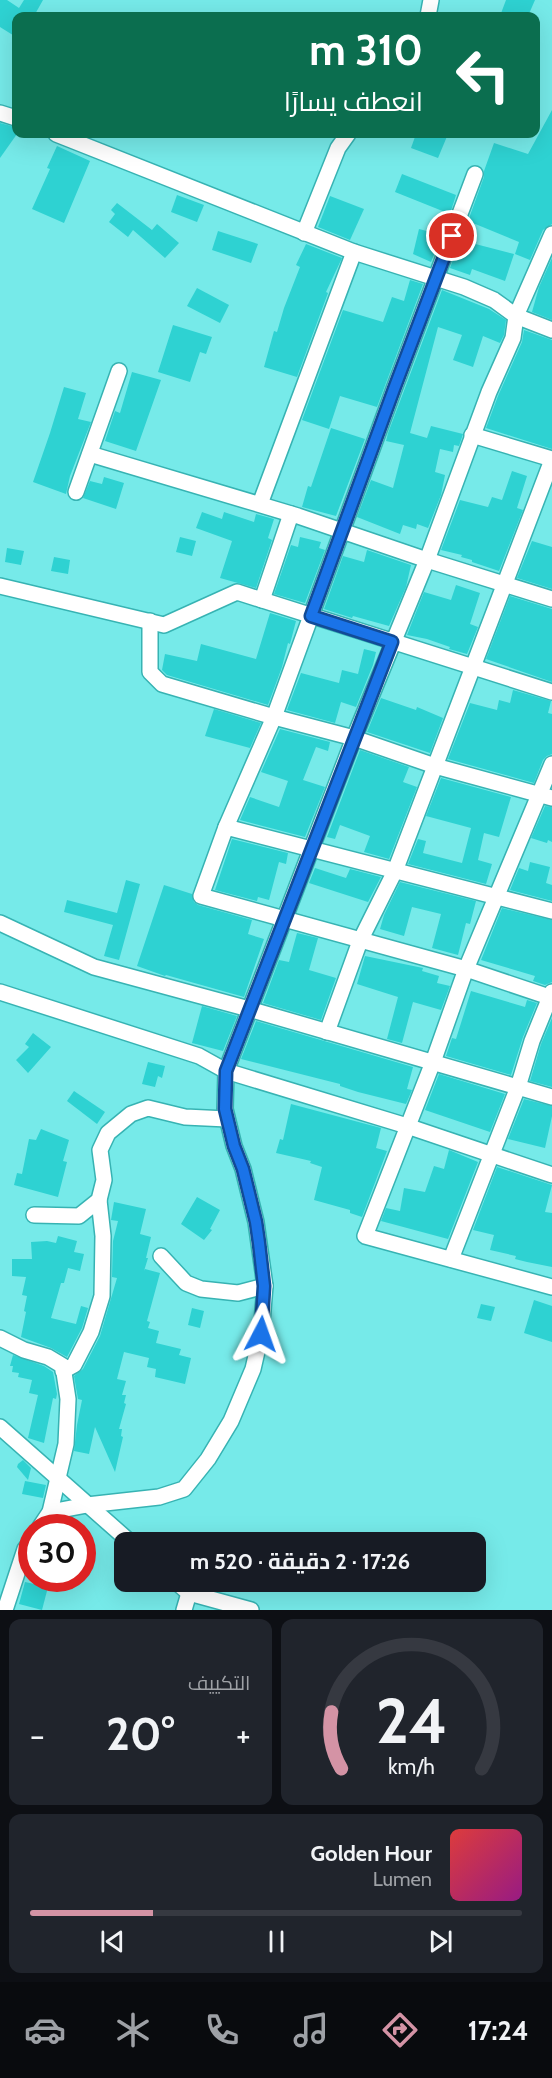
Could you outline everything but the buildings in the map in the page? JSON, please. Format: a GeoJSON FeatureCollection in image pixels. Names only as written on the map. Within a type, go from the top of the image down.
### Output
{"type":"FeatureCollection","features":[{"type":"Feature","properties":{"kind":"street"},"geometry":{"type":"LineString","coordinates":[[66,138],[354,252],[436,277],[494,300],[516,316],[552,330]]}},
{"type":"Feature","properties":{"kind":"street"},"geometry":{"type":"LineString","coordinates":[[304,233],[338,148],[345,138]]}},
{"type":"Feature","properties":{"kind":"street"},"geometry":{"type":"LineString","coordinates":[[451,1259],[551,996],[466,969],[201,896],[226,827],[274,717],[475,174]]}},
{"type":"Feature","properties":{"kind":"street"},"geometry":{"type":"LineString","coordinates":[[0,1338],[24,1350],[48,1357],[63,1366],[68,1399],[66,1444],[50,1512],[87,1505],[159,1497],[184,1489],[208,1460],[231,1421],[253,1369],[261,1334],[264,1286],[256,1222],[225,1109],[226,1071],[354,738],[427,560],[472,435],[513,338],[516,316],[552,234]]}},
{"type":"Feature","properties":{"kind":"street"},"geometry":{"type":"LineString","coordinates":[[260,504],[354,252]]}},
{"type":"Feature","properties":{"kind":"street"},"geometry":{"type":"LineString","coordinates":[[76,492],[120,371]]}},
{"type":"Feature","properties":{"kind":"street"},"geometry":{"type":"LineString","coordinates":[[327,1032],[360,941],[395,871],[552,460],[472,435]]}},
{"type":"Feature","properties":{"kind":"street"},"geometry":{"type":"LineString","coordinates":[[90,454],[260,504],[552,599]]}},
{"type":"Feature","properties":{"kind":"street"},"geometry":{"type":"LineString","coordinates":[[262,600],[291,514]]}},
{"type":"Feature","properties":{"kind":"street"},"geometry":{"type":"LineString","coordinates":[[0,586],[164,625],[237,592],[552,692]]}},
{"type":"Feature","properties":{"kind":"street"},"geometry":{"type":"LineString","coordinates":[[150,621],[150,672],[162,684],[354,738],[435,766],[546,796]]}},
{"type":"Feature","properties":{"kind":"street"},"geometry":{"type":"LineString","coordinates":[[552,764],[546,796],[495,897],[365,1236],[552,1287]]}},
{"type":"Feature","properties":{"kind":"street"},"geometry":{"type":"LineString","coordinates":[[226,827],[552,911]]}},
{"type":"Feature","properties":{"kind":"street"},"geometry":{"type":"LineString","coordinates":[[0,923],[94,968],[249,1009],[552,1097]]}},
{"type":"Feature","properties":{"kind":"street"},"geometry":{"type":"LineString","coordinates":[[0,992],[199,1056],[226,1071],[407,1126],[552,1175]]}},
{"type":"Feature","properties":{"kind":"street"},"geometry":{"type":"LineString","coordinates":[[63,1371],[74,1365],[91,1332],[102,1296],[103,1236],[99,1200],[104,1180],[100,1150],[108,1133],[131,1114],[148,1108],[185,1117],[227,1119]]}},
{"type":"Feature","properties":{"kind":"street"},"geometry":{"type":"LineString","coordinates":[[33,1215],[79,1216],[99,1200]]}},
{"type":"Feature","properties":{"kind":"street"},"geometry":{"type":"LineString","coordinates":[[162,1256],[186,1283],[201,1289],[238,1293],[264,1286]]}},
{"type":"Feature","properties":{"kind":"street"},"geometry":{"type":"LineString","coordinates":[[0,1427],[118,1532]]}},
{"type":"Feature","properties":{"kind":"street"},"geometry":{"type":"LineString","coordinates":[[4,1602],[18,1567]]}},
{"type":"Feature","properties":{"kind":"street"},"geometry":{"type":"LineString","coordinates":[[184,1610],[189,1593],[251,1610]]}},
{"type":"Feature","properties":{"kind":"route"},"geometry":{"type":"LineString","coordinates":[[261,1334],[264,1286],[259,1243],[243,1169],[234,1146],[225,1109],[226,1071],[392,642],[311,616],[452,236]]}}]}
